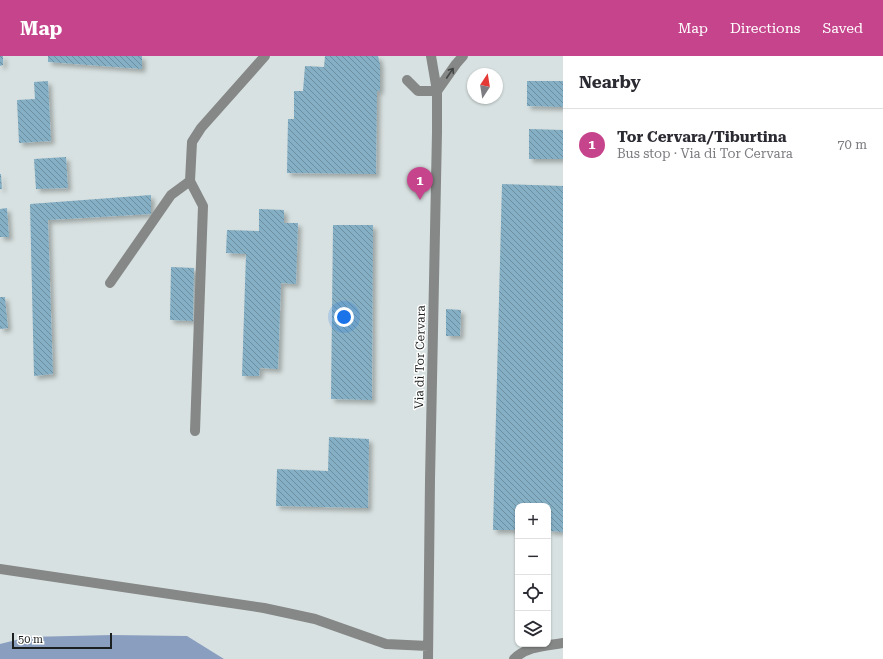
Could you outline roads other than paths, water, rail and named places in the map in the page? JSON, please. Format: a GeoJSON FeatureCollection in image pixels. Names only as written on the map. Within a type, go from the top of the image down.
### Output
{"type":"FeatureCollection","features":[{"type":"Feature","properties":{"kind":"street"},"geometry":{"type":"LineString","coordinates":[[195,431],[203,206],[190,181],[192,142],[201,128],[265,56]]}},
{"type":"Feature","properties":{"kind":"street","name":"Via di Tor Cervara"},"geometry":{"type":"LineString","coordinates":[[428,659],[430,472],[437,169],[437,92],[431,56]]}},
{"type":"Feature","properties":{"kind":"street"},"geometry":{"type":"LineString","coordinates":[[407,80],[418,91],[437,92],[463,56]]}},
{"type":"Feature","properties":{"kind":"street"},"geometry":{"type":"LineString","coordinates":[[110,283],[171,195],[190,181]]}},
{"type":"Feature","properties":{"kind":"street"},"geometry":{"type":"LineString","coordinates":[[0,569],[264,608],[315,618],[386,644],[428,646]]}},
{"type":"Feature","properties":{"kind":"street"},"geometry":{"type":"LineString","coordinates":[[514,659],[522,651],[563,643]]}},
{"type":"Feature","properties":{"kind":"water"},"geometry":{"type":"Polygon","coordinates":[[[112,635],[187,636],[224,659],[0,659],[0,644],[28,637],[112,635]]]}},
{"type":"Feature","properties":{"kind":"place","name":"Tor Cervara/Tiburtina"},"geometry":{"type":"Point","coordinates":[420,200]}}]}
